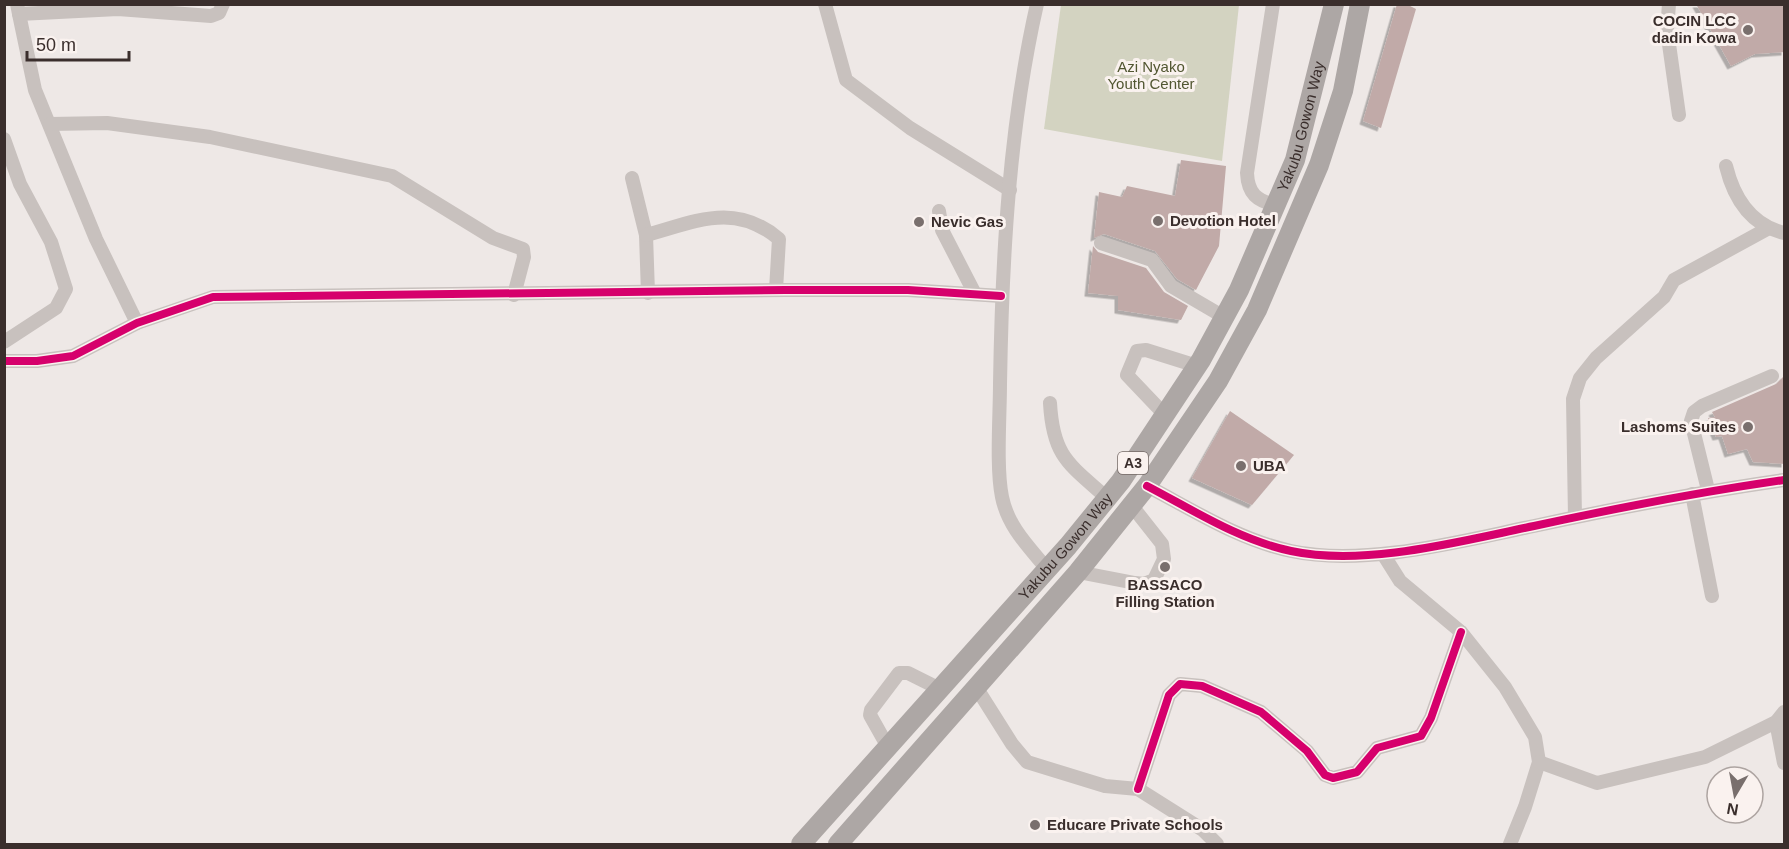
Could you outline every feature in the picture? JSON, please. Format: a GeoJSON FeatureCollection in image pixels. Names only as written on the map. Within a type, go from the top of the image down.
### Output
{"type":"FeatureCollection","features":[{"type":"Feature","properties":{"kind":"highway","name":"Yakubu Gowon Way"},"geometry":{"type":"LineString","coordinates":[[801,844],[1047,569],[1107,498],[1166,416],[1224,317],[1296,160],[1334,4]]}},
{"type":"Feature","properties":{"kind":"highway","name":"Yakubu Gowon Way"},"geometry":{"type":"LineString","coordinates":[[837,844],[1078,572],[1147,486],[1218,381],[1257,310],[1306,197],[1343,91],[1360,4]]}},
{"type":"Feature","properties":{"kind":"highway"},"geometry":{"type":"LineString","coordinates":[[1284,186],[1306,197]]}},
{"type":"Feature","properties":{"kind":"street"},"geometry":{"type":"LineString","coordinates":[[137,323],[96,239],[35,90],[18,9],[118,9],[211,16],[219,13],[223,4]]}},
{"type":"Feature","properties":{"kind":"street"},"geometry":{"type":"LineString","coordinates":[[825,4],[846,80],[910,128],[1010,190]]}},
{"type":"Feature","properties":{"kind":"street"},"geometry":{"type":"LineString","coordinates":[[1037,4],[1026,54],[1010,190],[1001,296],[1002,496],[1011,524],[1047,569]]}},
{"type":"Feature","properties":{"kind":"street"},"geometry":{"type":"LineString","coordinates":[[1273,4],[1252,135],[1247,187],[1262,202],[1276,205]]}},
{"type":"Feature","properties":{"kind":"street"},"geometry":{"type":"LineString","coordinates":[[1669,4],[1667,30],[1679,115]]}},
{"type":"Feature","properties":{"kind":"street"},"geometry":{"type":"LineString","coordinates":[[50,124],[108,123],[210,137],[392,176],[493,238],[523,249],[524,257],[514,295]]}},
{"type":"Feature","properties":{"kind":"street"},"geometry":{"type":"LineString","coordinates":[[4,139],[20,184],[51,242],[66,289],[56,308],[4,342]]}},
{"type":"Feature","properties":{"kind":"street"},"geometry":{"type":"LineString","coordinates":[[1726,166],[1746,211],[1767,229],[1785,233]]}},
{"type":"Feature","properties":{"kind":"street"},"geometry":{"type":"LineString","coordinates":[[632,178],[646,235],[648,292]]}},
{"type":"Feature","properties":{"kind":"street"},"geometry":{"type":"LineString","coordinates":[[939,212],[942,230],[975,294]]}},
{"type":"Feature","properties":{"kind":"street"},"geometry":{"type":"LineString","coordinates":[[646,235],[719,215],[739,218],[779,239],[776,290]]}},
{"type":"Feature","properties":{"kind":"street"},"geometry":{"type":"LineString","coordinates":[[1575,517],[1573,399],[1580,378],[1596,358],[1664,297],[1674,280],[1767,229]]}},
{"type":"Feature","properties":{"kind":"street"},"geometry":{"type":"LineString","coordinates":[[1101,243],[1152,260],[1171,286],[1224,317]]}},
{"type":"Feature","properties":{"kind":"street"},"geometry":{"type":"LineString","coordinates":[[4,361],[37,361],[73,356],[137,323],[213,297],[776,290],[908,290],[1001,296]]}},
{"type":"Feature","properties":{"kind":"street"},"geometry":{"type":"LineString","coordinates":[[1166,416],[1127,375],[1137,351],[1146,350],[1197,366]]}},
{"type":"Feature","properties":{"kind":"street"},"geometry":{"type":"LineString","coordinates":[[1708,490],[1691,421],[1694,412],[1702,406],[1772,376]]}},
{"type":"Feature","properties":{"kind":"street"},"geometry":{"type":"LineString","coordinates":[[1050,403],[1052,431],[1066,462],[1107,498]]}},
{"type":"Feature","properties":{"kind":"street"},"geometry":{"type":"LineString","coordinates":[[1147,486],[1234,531],[1269,546],[1318,555],[1383,554],[1708,490],[1785,480]]}},
{"type":"Feature","properties":{"kind":"street"},"geometry":{"type":"LineString","coordinates":[[1692,494],[1712,596]]}},
{"type":"Feature","properties":{"kind":"street"},"geometry":{"type":"LineString","coordinates":[[1078,572],[1144,584],[1154,580],[1164,559],[1162,544],[1132,506]]}},
{"type":"Feature","properties":{"kind":"street"},"geometry":{"type":"LineString","coordinates":[[1383,554],[1400,581],[1461,632],[1505,687],[1535,737],[1539,762],[1526,807],[1510,844]]}},
{"type":"Feature","properties":{"kind":"street"},"geometry":{"type":"LineString","coordinates":[[1138,789],[1169,694],[1180,684],[1202,686],[1261,712],[1307,752],[1325,775],[1333,778],[1357,772],[1377,748],[1421,736],[1431,718],[1461,632]]}},
{"type":"Feature","properties":{"kind":"street"},"geometry":{"type":"LineString","coordinates":[[888,747],[870,716],[871,710],[899,673],[908,673],[940,689]]}},
{"type":"Feature","properties":{"kind":"street"},"geometry":{"type":"LineString","coordinates":[[976,687],[1012,744],[1027,762],[1105,786],[1138,789],[1203,830],[1217,844]]}},
{"type":"Feature","properties":{"kind":"street"},"geometry":{"type":"LineString","coordinates":[[1539,762],[1597,783],[1705,757],[1780,717],[1785,763]]}},
{"type":"Feature","properties":{"kind":"green space","name":"Azi Nyako Youth Center"},"geometry":{"type":"Polygon","coordinates":[[[1061,5],[1239,5],[1222,161],[1044,129],[1061,5]]]}},
{"type":"Feature","properties":{"kind":"building"},"geometry":{"type":"Polygon","coordinates":[[[1397,4],[1406,4],[1416,9],[1381,128],[1363,121],[1397,4]]]}},
{"type":"Feature","properties":{"kind":"building","name":"COCIN LCC dadin Kowa"},"geometry":{"type":"Polygon","coordinates":[[[1696,4],[1781,4],[1785,9],[1785,52],[1755,54],[1731,66],[1696,4]]]}},
{"type":"Feature","properties":{"kind":"building","name":"Devotion Hotel"},"geometry":{"type":"Polygon","coordinates":[[[1181,160],[1226,166],[1219,246],[1196,290],[1177,279],[1155,251],[1104,234],[1094,238],[1099,192],[1122,197],[1127,186],[1175,196],[1181,160]]]}},
{"type":"Feature","properties":{"kind":"building"},"geometry":{"type":"Polygon","coordinates":[[[1093,246],[1098,252],[1146,268],[1164,292],[1188,306],[1181,320],[1118,310],[1118,296],[1088,293],[1093,246]]]}},
{"type":"Feature","properties":{"kind":"building","name":"Lashoms Suites"},"geometry":{"type":"Polygon","coordinates":[[[1785,375],[1785,464],[1753,462],[1747,449],[1728,454],[1722,436],[1716,437],[1708,418],[1715,417],[1712,412],[1776,384],[1785,375]]]}},
{"type":"Feature","properties":{"kind":"building","name":"UBA"},"geometry":{"type":"Polygon","coordinates":[[[1230,411],[1294,455],[1252,505],[1192,478],[1230,411]]]}},
{"type":"Feature","properties":{"kind":"cycle path"},"geometry":{"type":"LineString","coordinates":[[4,361],[37,361],[73,356],[137,323],[213,297],[785,290],[908,290],[1001,296]]}},
{"type":"Feature","properties":{"kind":"cycle path"},"geometry":{"type":"LineString","coordinates":[[1147,486],[1253,540],[1291,551],[1350,556],[1445,545],[1596,513],[1784,480]]}},
{"type":"Feature","properties":{"kind":"cycle path"},"geometry":{"type":"LineString","coordinates":[[1138,789],[1169,695],[1180,684],[1202,686],[1261,712],[1307,751],[1325,775],[1333,778],[1357,772],[1377,748],[1421,736],[1431,718],[1461,632]]}},
{"type":"Feature","properties":{"kind":"place","name":"COCIN LCC dadin Kowa"},"geometry":{"type":"Point","coordinates":[1748,30]}},
{"type":"Feature","properties":{"kind":"place","name":"Devotion Hotel"},"geometry":{"type":"Point","coordinates":[1158,221]}},
{"type":"Feature","properties":{"kind":"place","name":"Nevic Gas"},"geometry":{"type":"Point","coordinates":[919,222]}},
{"type":"Feature","properties":{"kind":"place","name":"Lashoms Suites"},"geometry":{"type":"Point","coordinates":[1748,427]}},
{"type":"Feature","properties":{"kind":"place","name":"UBA"},"geometry":{"type":"Point","coordinates":[1241,466]}},
{"type":"Feature","properties":{"kind":"place","name":"BASSACO Filling Station"},"geometry":{"type":"Point","coordinates":[1165,567]}},
{"type":"Feature","properties":{"kind":"place","name":"Educare Private Schools"},"geometry":{"type":"Point","coordinates":[1035,825]}}]}
